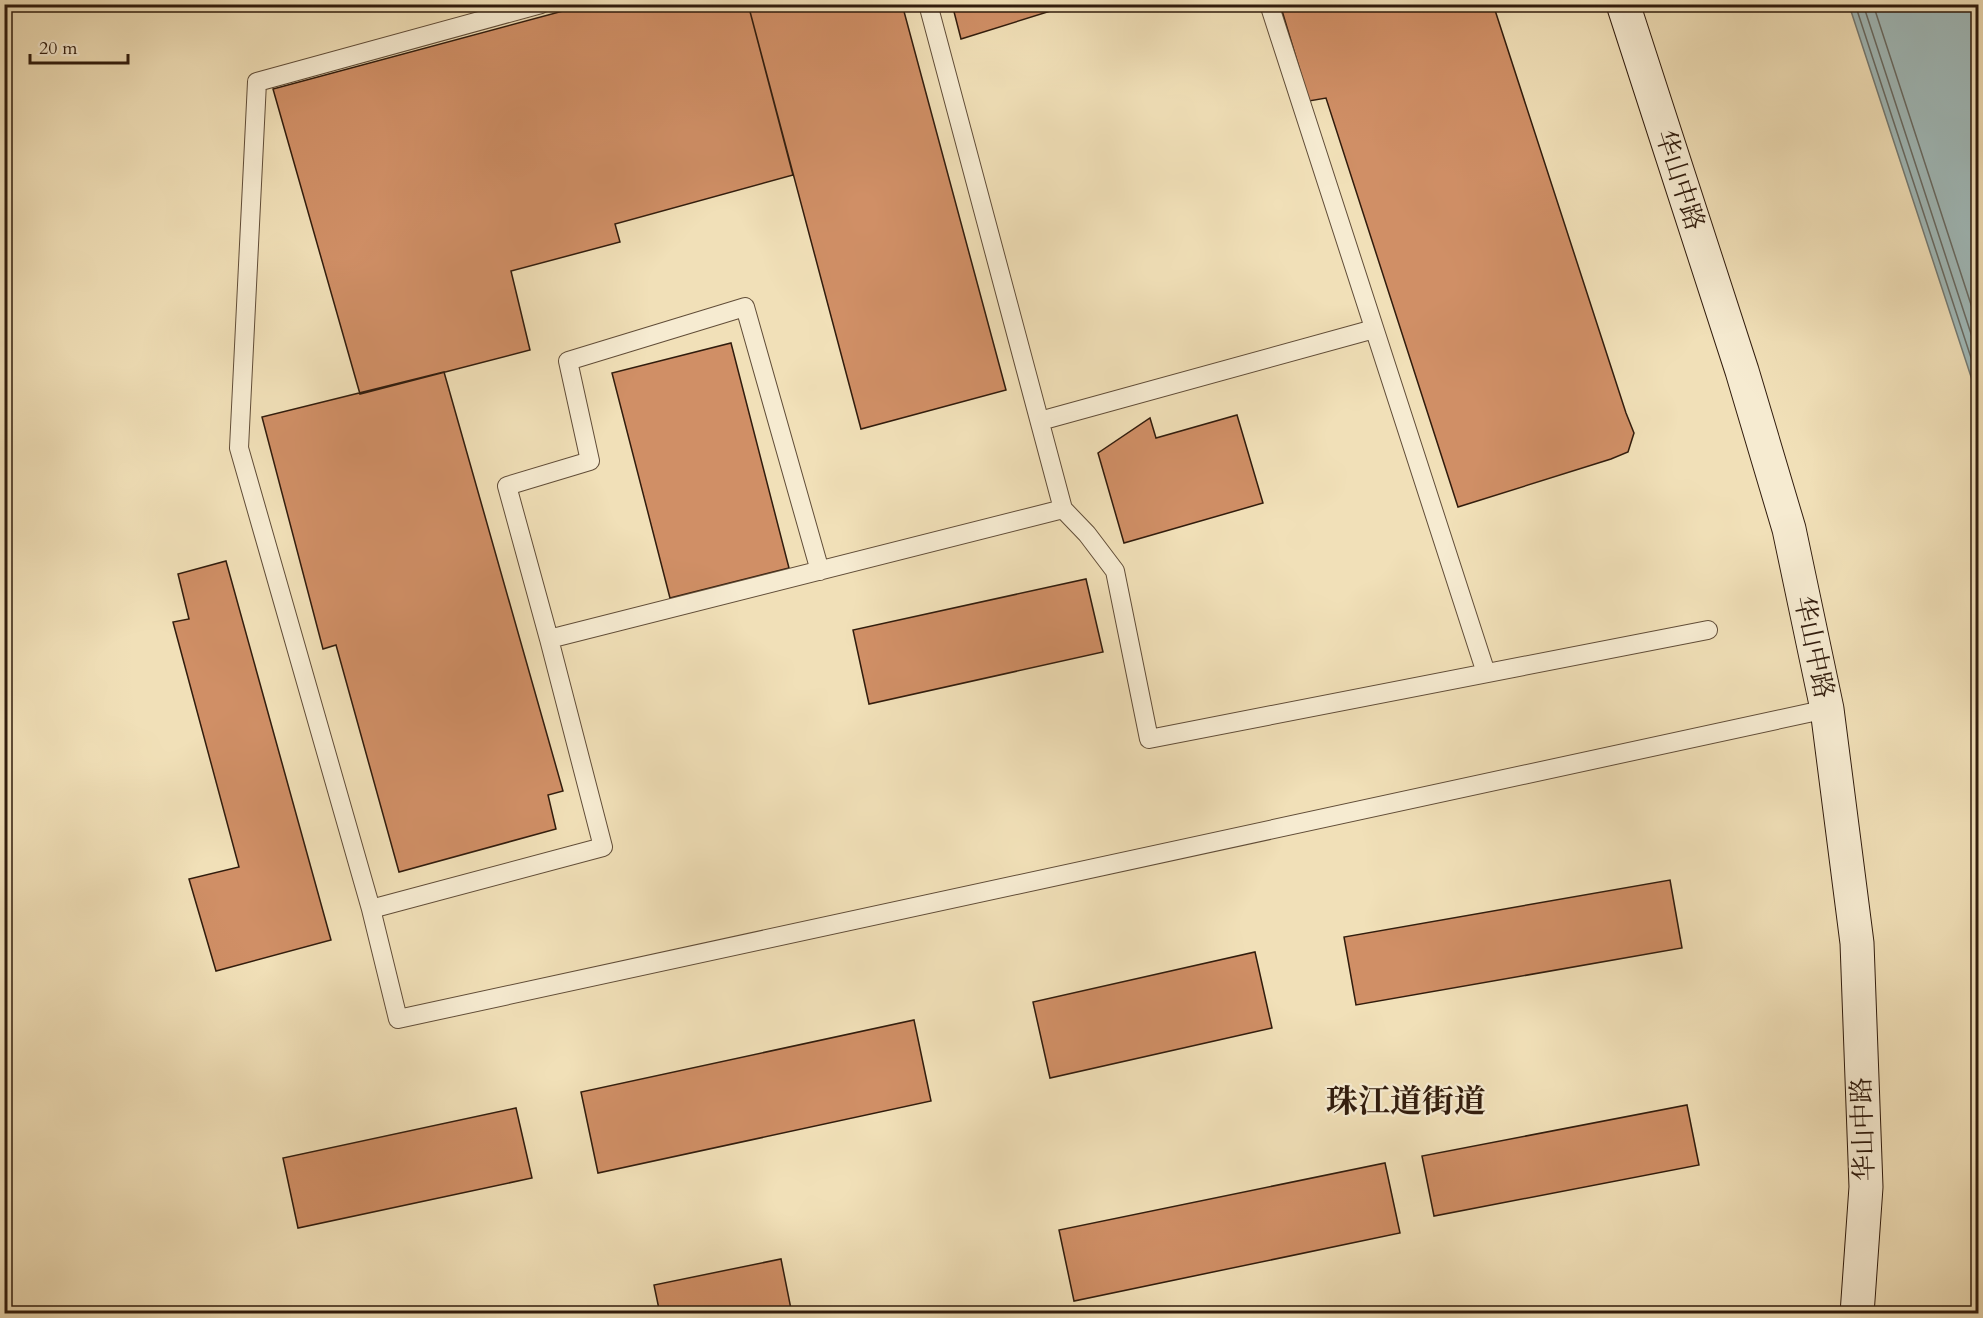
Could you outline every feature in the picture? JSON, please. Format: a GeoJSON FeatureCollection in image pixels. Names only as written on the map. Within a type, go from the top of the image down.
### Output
{"type":"FeatureCollection","features":[{"type":"Feature","properties":{"kind":"street","name":"华山中路"},"geometry":{"type":"LineString","coordinates":[[1623,4],[1742,371],[1789,529],[1827,709],[1857,943],[1866,1187],[1857,1314]]}},
{"type":"Feature","properties":{"kind":"lane"},"geometry":{"type":"LineString","coordinates":[[541,4],[257,82],[239,448],[371,909],[398,1019],[1827,709]]}},
{"type":"Feature","properties":{"kind":"lane"},"geometry":{"type":"LineString","coordinates":[[928,4],[1063,509],[1087,534],[1115,571],[1149,739],[1708,630]]}},
{"type":"Feature","properties":{"kind":"lane"},"geometry":{"type":"LineString","coordinates":[[1269,4],[1486,673]]}},
{"type":"Feature","properties":{"kind":"lane"},"geometry":{"type":"LineString","coordinates":[[371,909],[603,847],[507,486],[590,462],[568,361],[745,307],[820,571]]}},
{"type":"Feature","properties":{"kind":"lane"},"geometry":{"type":"LineString","coordinates":[[1040,421],[1374,328]]}},
{"type":"Feature","properties":{"kind":"lane"},"geometry":{"type":"LineString","coordinates":[[549,639],[1063,509]]}},
{"type":"Feature","properties":{"kind":"water"},"geometry":{"type":"Polygon","coordinates":[[[1849,5],[1978,5],[1978,398],[1849,5]]]}},
{"type":"Feature","properties":{"kind":"building"},"geometry":{"type":"Polygon","coordinates":[[[589,4],[748,4],[793,175],[615,224],[620,242],[511,271],[530,350],[360,394],[273,89],[589,4]]]}},
{"type":"Feature","properties":{"kind":"building"},"geometry":{"type":"Polygon","coordinates":[[[748,4],[902,4],[1006,390],[861,429],[748,4]]]}},
{"type":"Feature","properties":{"kind":"building"},"geometry":{"type":"Polygon","coordinates":[[[952,4],[1073,4],[961,39],[952,4]]]}},
{"type":"Feature","properties":{"kind":"building"},"geometry":{"type":"Polygon","coordinates":[[[1280,4],[1493,4],[1634,433],[1628,452],[1458,507],[1326,98],[1309,101],[1280,4]]]}},
{"type":"Feature","properties":{"kind":"building"},"geometry":{"type":"Polygon","coordinates":[[[731,343],[789,568],[670,598],[612,373],[731,343]]]}},
{"type":"Feature","properties":{"kind":"building"},"geometry":{"type":"Polygon","coordinates":[[[444,372],[563,791],[548,795],[556,829],[399,872],[336,645],[323,649],[262,417],[444,372]]]}},
{"type":"Feature","properties":{"kind":"building"},"geometry":{"type":"Polygon","coordinates":[[[1237,415],[1263,503],[1124,543],[1098,453],[1150,418],[1156,438],[1237,415]]]}},
{"type":"Feature","properties":{"kind":"building"},"geometry":{"type":"Polygon","coordinates":[[[226,561],[331,940],[216,971],[189,879],[239,867],[173,622],[189,619],[178,574],[226,561]]]}},
{"type":"Feature","properties":{"kind":"building"},"geometry":{"type":"Polygon","coordinates":[[[1086,579],[1103,652],[869,704],[853,630],[1086,579]]]}},
{"type":"Feature","properties":{"kind":"building"},"geometry":{"type":"Polygon","coordinates":[[[1670,880],[1682,948],[1356,1005],[1344,937],[1670,880]]]}},
{"type":"Feature","properties":{"kind":"building"},"geometry":{"type":"Polygon","coordinates":[[[1255,952],[1272,1028],[1050,1078],[1033,1002],[1255,952]]]}},
{"type":"Feature","properties":{"kind":"building"},"geometry":{"type":"Polygon","coordinates":[[[914,1020],[931,1101],[598,1173],[581,1092],[914,1020]]]}},
{"type":"Feature","properties":{"kind":"building"},"geometry":{"type":"Polygon","coordinates":[[[1687,1105],[1699,1165],[1434,1216],[1422,1156],[1687,1105]]]}},
{"type":"Feature","properties":{"kind":"building"},"geometry":{"type":"Polygon","coordinates":[[[516,1108],[532,1178],[298,1228],[283,1158],[516,1108]]]}},
{"type":"Feature","properties":{"kind":"building"},"geometry":{"type":"Polygon","coordinates":[[[1385,1163],[1400,1233],[1074,1301],[1059,1230],[1385,1163]]]}},
{"type":"Feature","properties":{"kind":"building"},"geometry":{"type":"Polygon","coordinates":[[[781,1259],[792,1314],[660,1314],[654,1285],[781,1259]]]}},
{"type":"Feature","properties":{"kind":"district","name":"珠江道街道"},"geometry":{"type":"Point","coordinates":[1406,1102]}}]}
